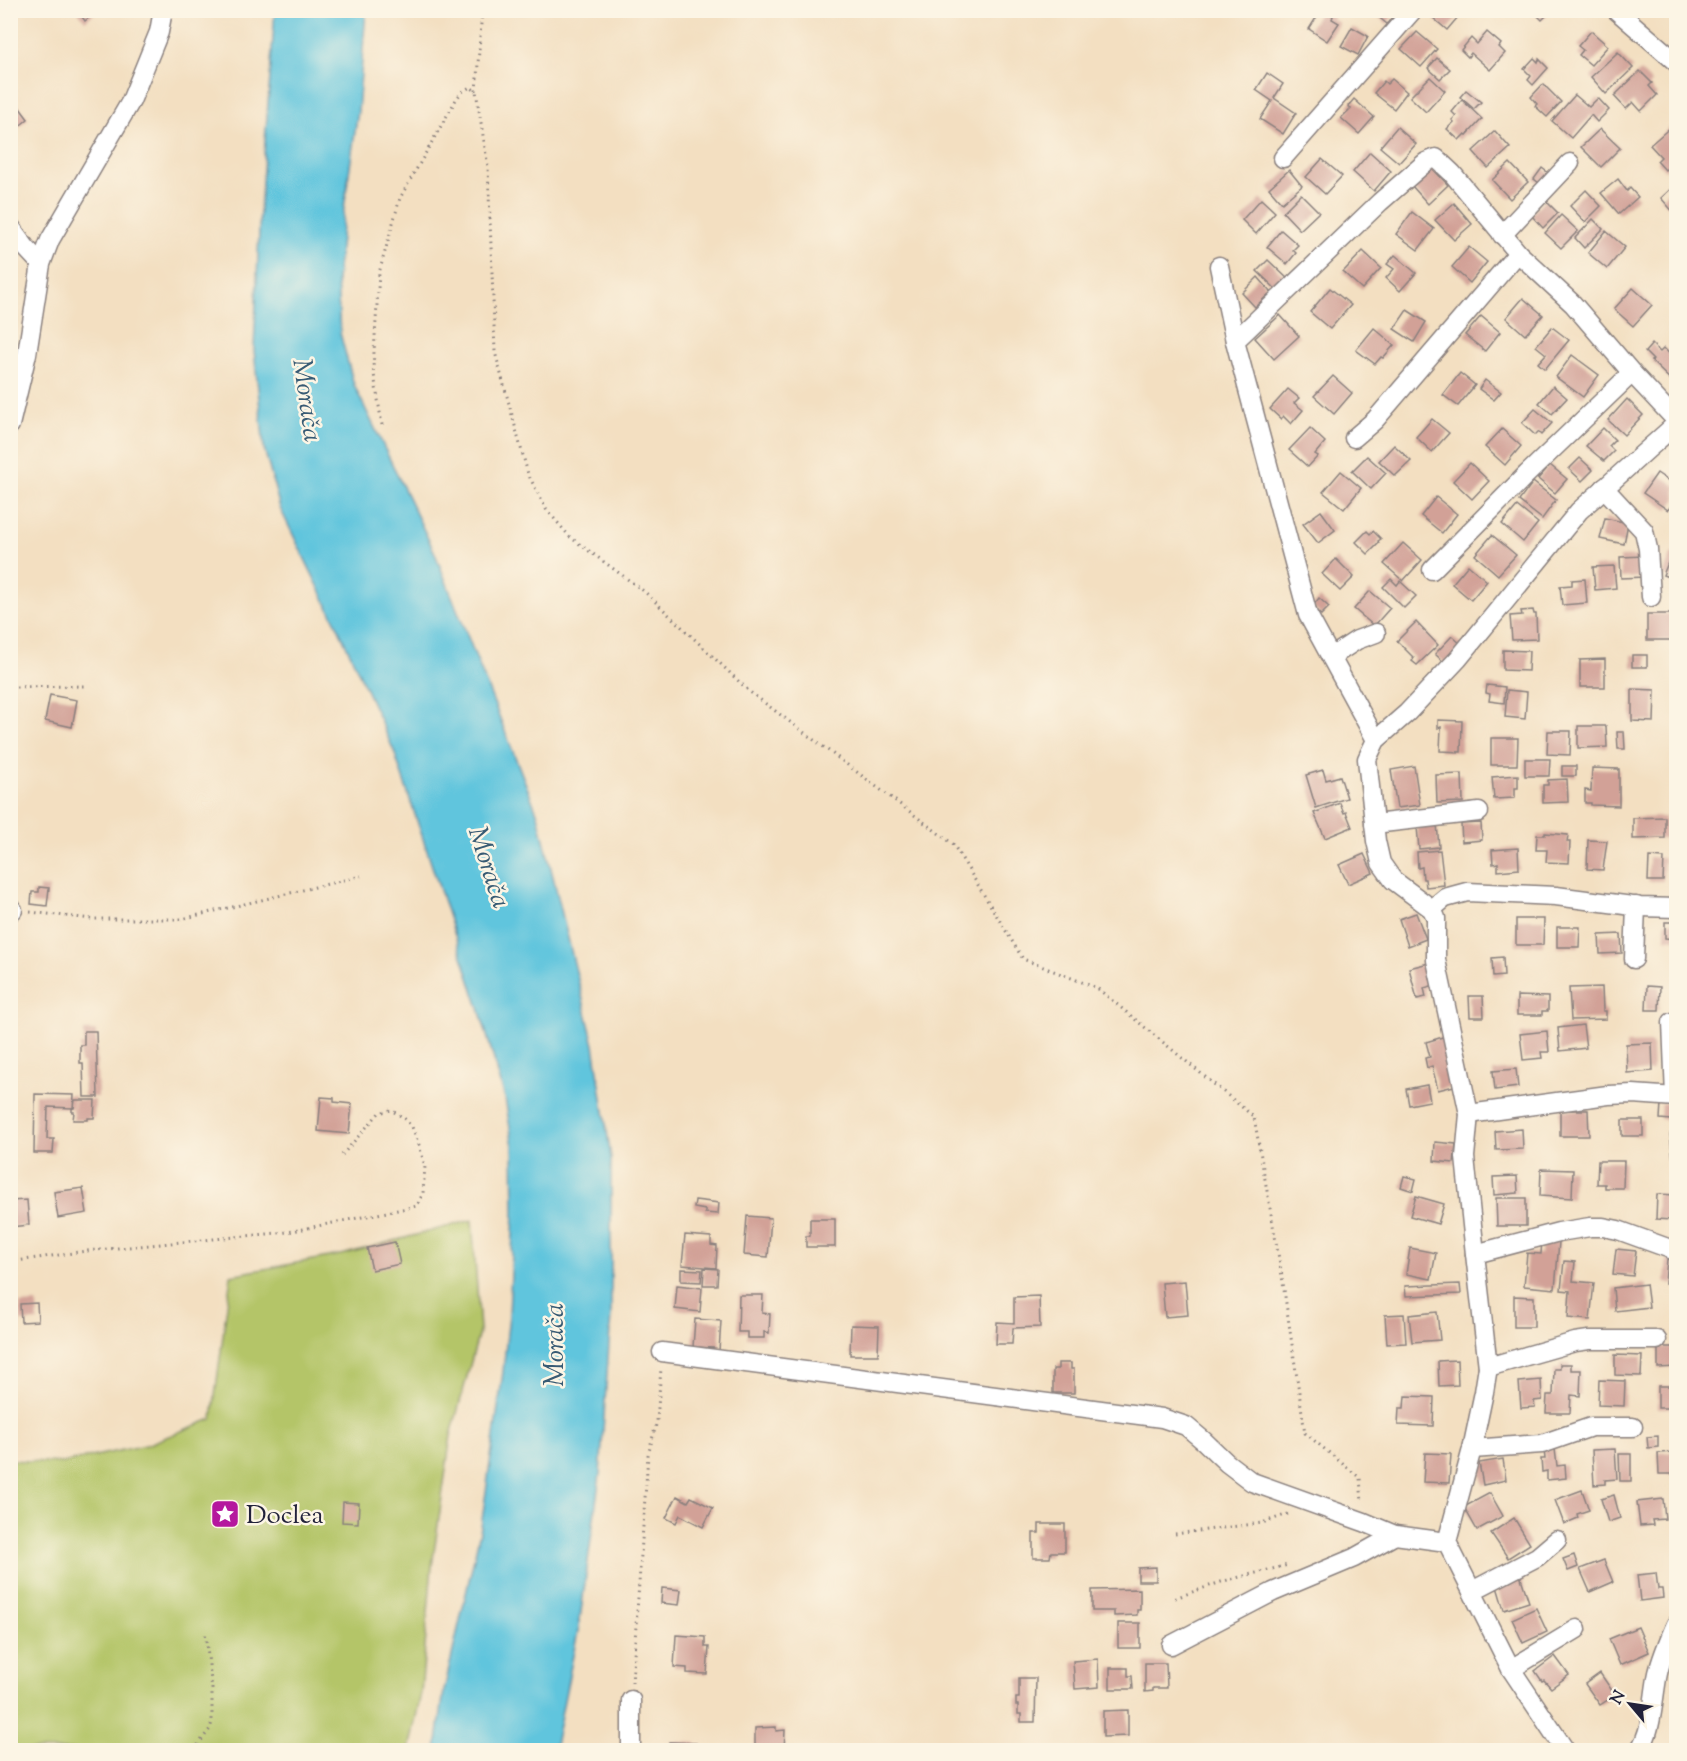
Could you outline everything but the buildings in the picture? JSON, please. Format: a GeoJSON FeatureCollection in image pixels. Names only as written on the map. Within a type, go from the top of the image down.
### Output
{"type":"FeatureCollection","features":[{"type":"Feature","properties":{"kind":"street"},"geometry":{"type":"LineString","coordinates":[[1283,158],[1413,10]]}},
{"type":"Feature","properties":{"kind":"street"},"geometry":{"type":"LineString","coordinates":[[1616,10],[1677,62]]}},
{"type":"Feature","properties":{"kind":"street"},"geometry":{"type":"LineString","coordinates":[[10,425],[27,354],[41,264],[50,240],[131,101],[159,32],[162,11]]}},
{"type":"Feature","properties":{"kind":"street"},"geometry":{"type":"LineString","coordinates":[[1236,341],[1380,202],[1426,162],[1436,158],[1452,173],[1518,253],[1573,304],[1632,373],[1677,420]]}},
{"type":"Feature","properties":{"kind":"street"},"geometry":{"type":"LineString","coordinates":[[1502,235],[1570,163]]}},
{"type":"Feature","properties":{"kind":"street"},"geometry":{"type":"LineString","coordinates":[[10,226],[41,264]]}},
{"type":"Feature","properties":{"kind":"street"},"geometry":{"type":"LineString","coordinates":[[1354,438],[1375,420],[1518,253]]}},
{"type":"Feature","properties":{"kind":"street"},"geometry":{"type":"LineString","coordinates":[[1219,266],[1236,341],[1308,615],[1376,740]]}},
{"type":"Feature","properties":{"kind":"street"},"geometry":{"type":"LineString","coordinates":[[1432,570],[1632,373]]}},
{"type":"Feature","properties":{"kind":"street"},"geometry":{"type":"LineString","coordinates":[[1565,1750],[1511,1669],[1447,1542],[1472,1449],[1488,1367],[1465,1157],[1469,1114],[1436,960],[1436,918],[1432,909],[1392,880],[1381,863],[1376,841],[1367,759],[1376,740],[1407,712],[1458,659],[1579,511],[1677,424]]}},
{"type":"Feature","properties":{"kind":"street"},"geometry":{"type":"LineString","coordinates":[[1604,488],[1644,531],[1648,549],[1651,597]]}},
{"type":"Feature","properties":{"kind":"street"},"geometry":{"type":"LineString","coordinates":[[1331,657],[1357,640],[1376,633]]}},
{"type":"Feature","properties":{"kind":"street"},"geometry":{"type":"LineString","coordinates":[[1374,824],[1479,812]]}},
{"type":"Feature","properties":{"kind":"street"},"geometry":{"type":"LineString","coordinates":[[1432,909],[1445,898],[1467,892],[1556,896],[1636,906],[1677,908]]}},
{"type":"Feature","properties":{"kind":"street"},"geometry":{"type":"LineString","coordinates":[[1635,959],[1636,906]]}},
{"type":"Feature","properties":{"kind":"street"},"geometry":{"type":"LineString","coordinates":[[1469,1114],[1608,1095],[1676,1097],[1672,1022]]}},
{"type":"Feature","properties":{"kind":"street"},"geometry":{"type":"LineString","coordinates":[[1475,1254],[1559,1232],[1590,1227],[1618,1230],[1677,1251]]}},
{"type":"Feature","properties":{"kind":"street"},"geometry":{"type":"LineString","coordinates":[[1488,1367],[1575,1342],[1657,1340]]}},
{"type":"Feature","properties":{"kind":"street"},"geometry":{"type":"LineString","coordinates":[[662,1352],[1162,1418],[1186,1426],[1252,1482],[1395,1535],[1447,1542]]}},
{"type":"Feature","properties":{"kind":"street"},"geometry":{"type":"LineString","coordinates":[[1472,1449],[1542,1444],[1591,1427],[1633,1427]]}},
{"type":"Feature","properties":{"kind":"street"},"geometry":{"type":"LineString","coordinates":[[1171,1645],[1272,1592],[1354,1558],[1395,1535]]}},
{"type":"Feature","properties":{"kind":"street"},"geometry":{"type":"LineString","coordinates":[[1472,1591],[1537,1557],[1557,1540]]}},
{"type":"Feature","properties":{"kind":"street"},"geometry":{"type":"LineString","coordinates":[[1639,1750],[1648,1731],[1665,1648],[1677,1624]]}},
{"type":"Feature","properties":{"kind":"street"},"geometry":{"type":"LineString","coordinates":[[1511,1669],[1577,1629]]}},
{"type":"Feature","properties":{"kind":"street"},"geometry":{"type":"LineString","coordinates":[[631,1700],[632,1750]]}},
{"type":"Feature","properties":{"kind":"path"},"geometry":{"type":"LineString","coordinates":[[482,10],[476,92],[488,167],[495,352],[528,474],[546,508],[570,537],[645,592],[750,692],[953,844],[1023,959],[1097,988],[1254,1117],[1282,1276],[1305,1433],[1360,1478],[1364,1522]]}},
{"type":"Feature","properties":{"kind":"path"},"geometry":{"type":"LineString","coordinates":[[382,425],[373,368],[379,273],[400,198],[462,92],[470,87],[476,92]]}},
{"type":"Feature","properties":{"kind":"path"},"geometry":{"type":"LineString","coordinates":[[10,687],[86,686]]}},
{"type":"Feature","properties":{"kind":"path"},"geometry":{"type":"LineString","coordinates":[[12,909],[92,919],[182,919],[361,876]]}},
{"type":"Feature","properties":{"kind":"path"},"geometry":{"type":"LineString","coordinates":[[10,1262],[86,1251],[288,1232],[417,1206],[423,1193],[425,1166],[412,1127],[404,1118],[391,1110],[379,1113],[342,1155]]}},
{"type":"Feature","properties":{"kind":"path"},"geometry":{"type":"LineString","coordinates":[[631,1700],[648,1455],[657,1421],[662,1352]]}},
{"type":"Feature","properties":{"kind":"path"},"geometry":{"type":"LineString","coordinates":[[1174,1534],[1262,1523],[1313,1505]]}},
{"type":"Feature","properties":{"kind":"path"},"geometry":{"type":"LineString","coordinates":[[1175,1598],[1224,1581],[1297,1563]]}},
{"type":"Feature","properties":{"kind":"path"},"geometry":{"type":"LineString","coordinates":[[194,1750],[210,1729],[212,1722],[212,1689],[205,1632]]}},
{"type":"Feature","properties":{"kind":"green space","name":"Doclea"},"geometry":{"type":"Polygon","coordinates":[[[472,1220],[480,1329],[451,1435],[432,1566],[421,1693],[409,1750],[11,1750],[10,1460],[63,1463],[146,1445],[212,1419],[231,1275],[345,1254],[472,1220]]]}},
{"type":"Feature","properties":{"kind":"water","name":"Morača"},"geometry":{"type":"Polygon","coordinates":[[[275,11],[366,11],[358,111],[343,215],[337,280],[340,333],[354,385],[434,551],[538,815],[594,1045],[611,1158],[611,1315],[600,1474],[579,1626],[554,1750],[436,1750],[444,1691],[481,1527],[503,1372],[509,1315],[514,1212],[513,1146],[505,1098],[479,1008],[394,751],[338,627],[280,508],[264,448],[254,350],[260,208],[275,11]]]}},
{"type":"Feature","properties":{"kind":"place","name":"Doclea"},"geometry":{"type":"Point","coordinates":[225,1514]}}]}
